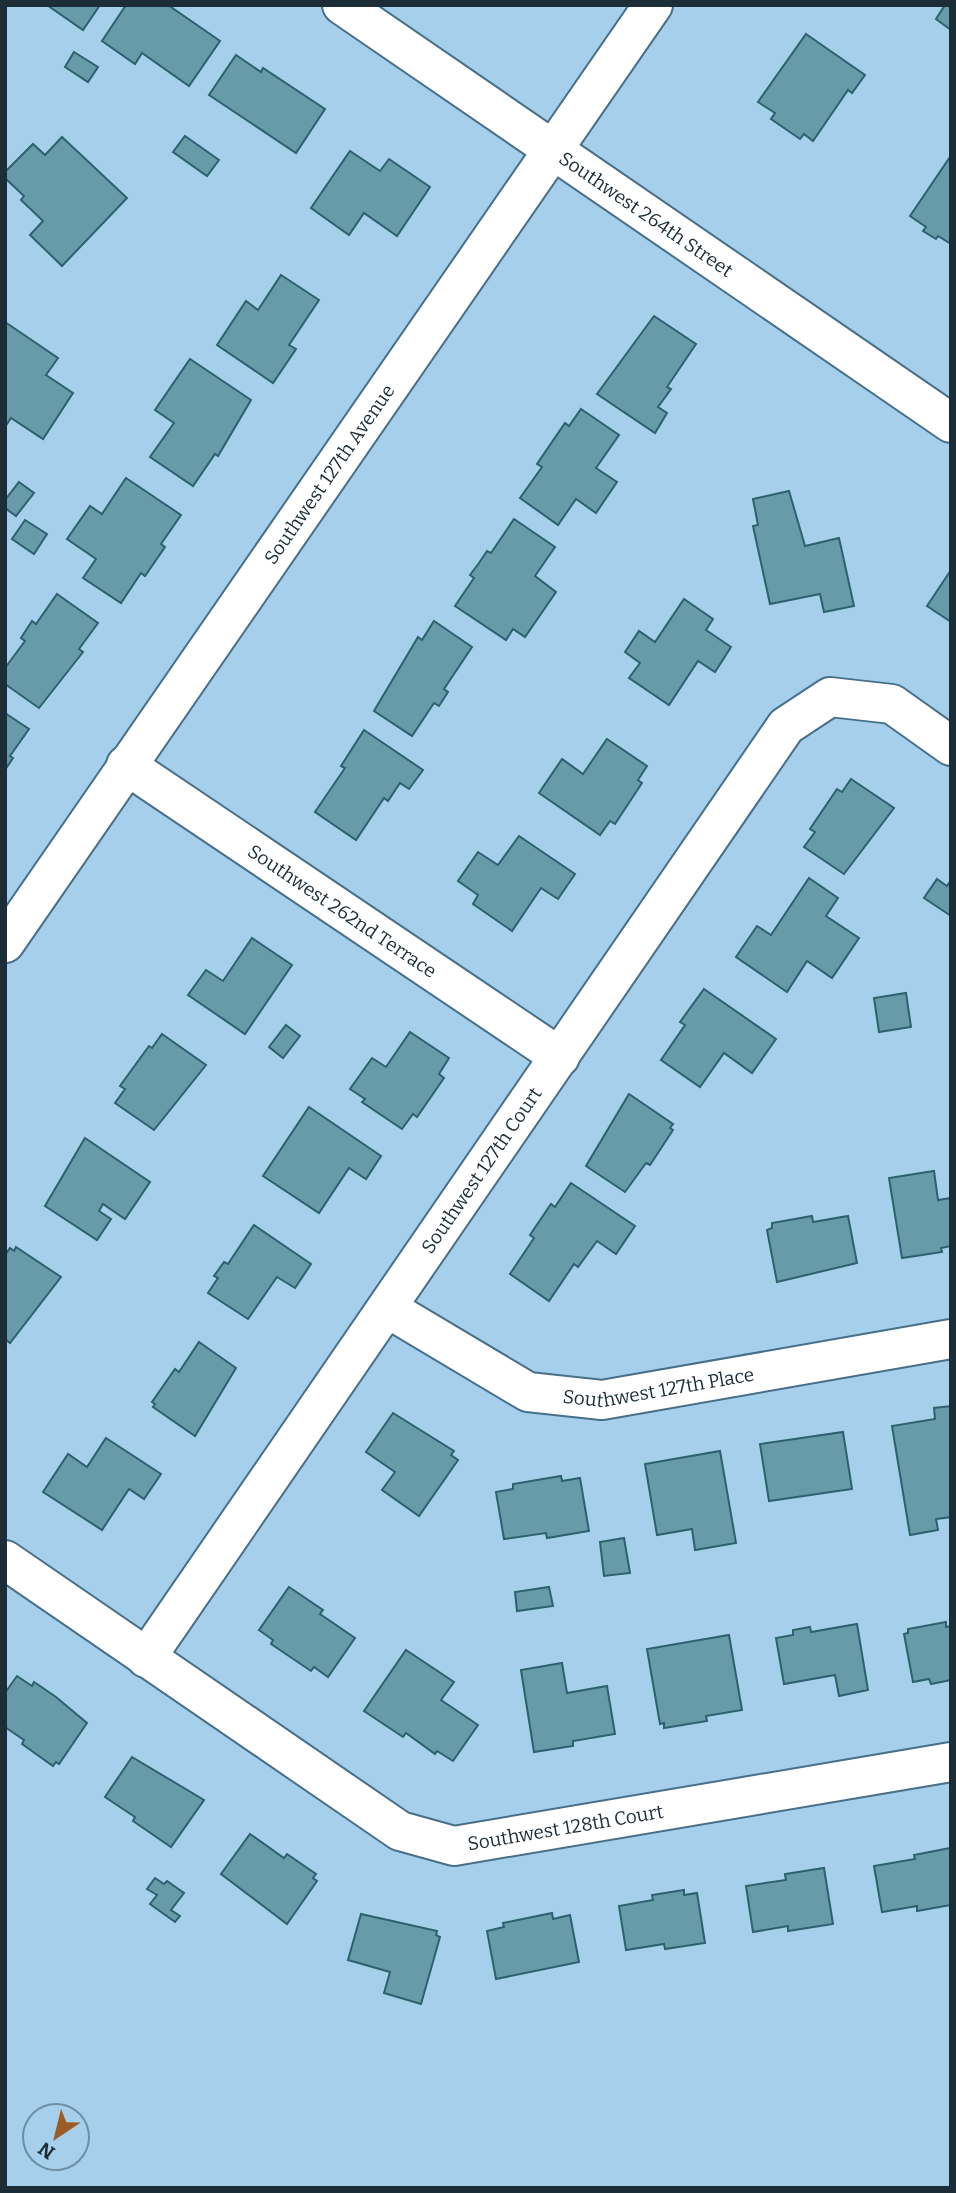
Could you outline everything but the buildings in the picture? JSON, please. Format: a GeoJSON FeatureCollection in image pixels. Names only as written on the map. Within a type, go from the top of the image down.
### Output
{"type":"FeatureCollection","features":[{"type":"Feature","properties":{"kind":"street","name":"Southwest 264th Street"},"geometry":{"type":"LineString","coordinates":[[342,5],[951,423]]}},
{"type":"Feature","properties":{"kind":"street","name":"Southwest 127th Avenue"},"geometry":{"type":"LineString","coordinates":[[5,943],[126,765],[363,429],[653,5]]}},
{"type":"Feature","properties":{"kind":"street","name":"Southwest 127th Court"},"geometry":{"type":"LineString","coordinates":[[146,1658],[786,726],[830,697],[892,704],[951,746]]}},
{"type":"Feature","properties":{"kind":"street","name":"Southwest 262nd Terrace"},"geometry":{"type":"LineString","coordinates":[[126,765],[560,1057]]}},
{"type":"Feature","properties":{"kind":"street","name":"Southwest 127th Place"},"geometry":{"type":"LineString","coordinates":[[387,1308],[528,1392],[601,1400],[951,1339]]}},
{"type":"Feature","properties":{"kind":"street","name":"Southwest 128th Court"},"geometry":{"type":"LineString","coordinates":[[5,1560],[400,1831],[454,1846],[951,1762]]}}]}
